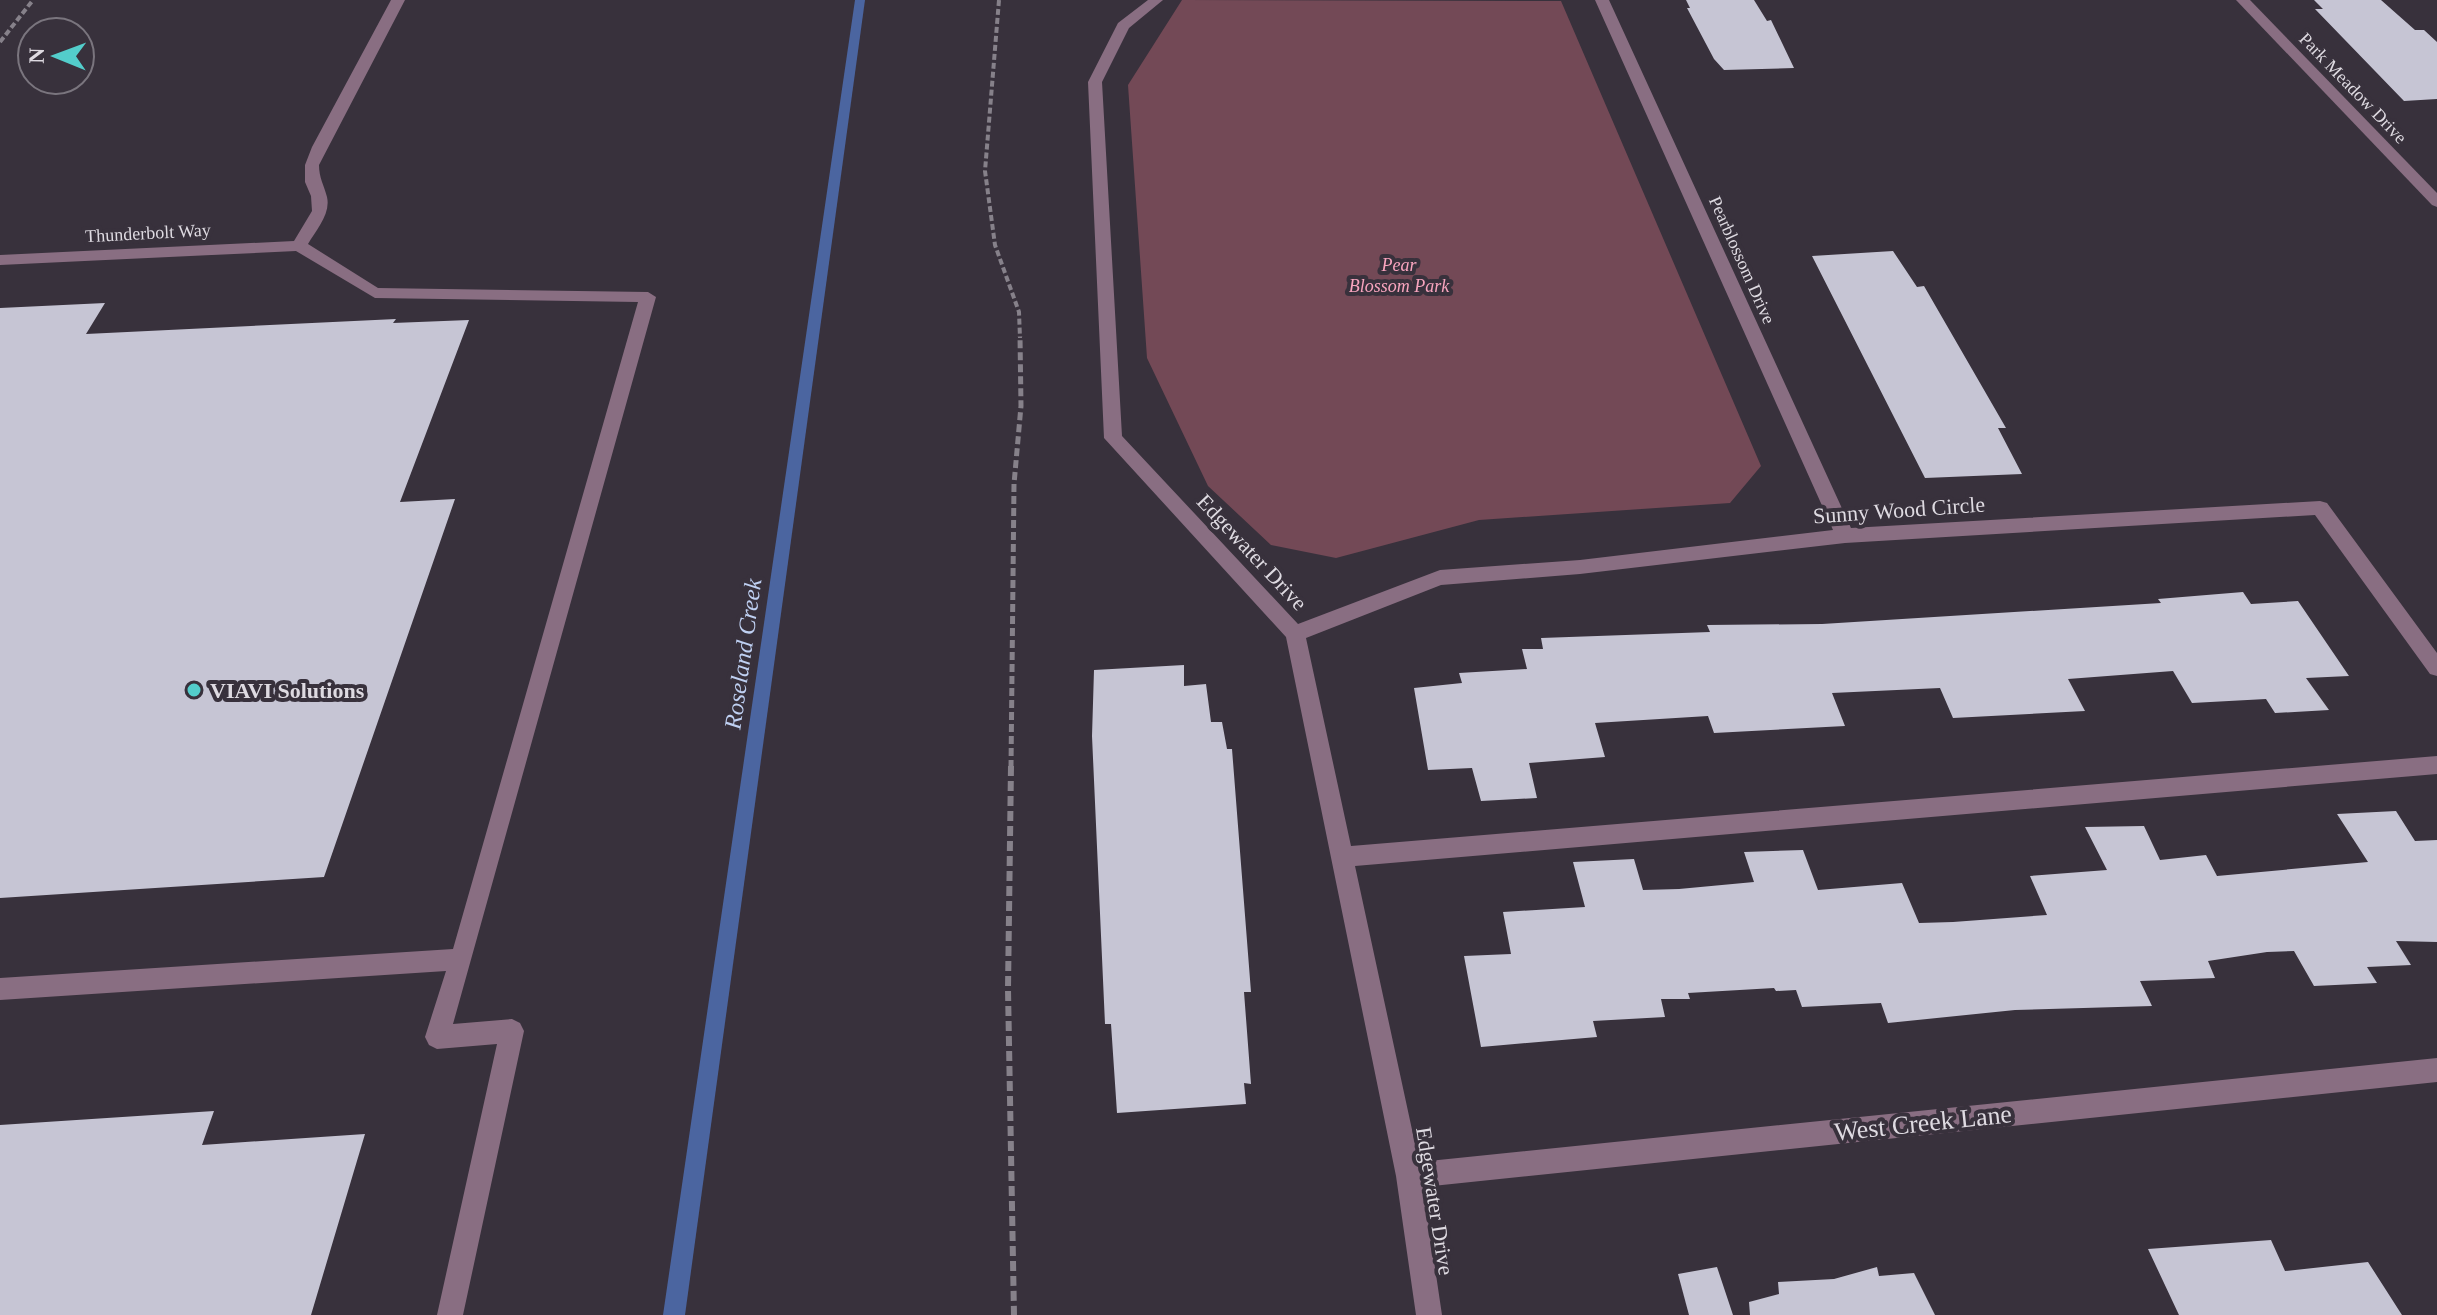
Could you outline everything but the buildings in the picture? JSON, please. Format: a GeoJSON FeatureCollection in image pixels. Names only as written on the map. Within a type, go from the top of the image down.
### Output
{"type":"FeatureCollection","features":[{"type":"Feature","properties":{"kind":"street"},"geometry":{"type":"LineString","coordinates":[[398,0],[312,165],[312,182],[319,196],[320,211],[299,246],[375,293],[648,297],[462,959],[437,1037],[512,1031],[450,1315]]}},
{"type":"Feature","properties":{"kind":"street","name":"Edgewater Drive"},"geometry":{"type":"LineString","coordinates":[[1156,0],[1123,26],[1095,82],[1113,438],[1295,634],[1409,1176],[1429,1315]]}},
{"type":"Feature","properties":{"kind":"street","name":"Pearblossom Drive"},"geometry":{"type":"LineString","coordinates":[[1602,0],[1845,536]]}},
{"type":"Feature","properties":{"kind":"street","name":"Park Meadow Drive"},"geometry":{"type":"LineString","coordinates":[[2243,0],[2437,202]]}},
{"type":"Feature","properties":{"kind":"street","name":"Thunderbolt Way"},"geometry":{"type":"LineString","coordinates":[[0,260],[299,246]]}},
{"type":"Feature","properties":{"kind":"street","name":"Sunny Wood Circle"},"geometry":{"type":"LineString","coordinates":[[1295,634],[1440,578],[1580,567],[1845,536],[2320,508],[2437,668]]}},
{"type":"Feature","properties":{"kind":"street"},"geometry":{"type":"LineString","coordinates":[[1342,857],[2437,765]]}},
{"type":"Feature","properties":{"kind":"street"},"geometry":{"type":"LineString","coordinates":[[0,989],[462,959]]}},
{"type":"Feature","properties":{"kind":"street","name":"West Creek Lane"},"geometry":{"type":"LineString","coordinates":[[1409,1176],[2437,1070]]}},
{"type":"Feature","properties":{"kind":"path"},"geometry":{"type":"LineString","coordinates":[[0,42],[33,0]]}},
{"type":"Feature","properties":{"kind":"path"},"geometry":{"type":"LineString","coordinates":[[999,0],[985,171],[995,245],[1019,312],[1021,406],[1014,484],[1008,989],[1014,1315]]}},
{"type":"Feature","properties":{"kind":"green space","name":"Pear Blossom Park"},"geometry":{"type":"Polygon","coordinates":[[[1182,0],[1561,1],[1761,466],[1730,503],[1479,520],[1336,558],[1271,545],[1208,486],[1147,358],[1128,85],[1182,0]]]}},
{"type":"Feature","properties":{"kind":"waterway","name":"Roseland Creek"},"geometry":{"type":"LineString","coordinates":[[674,1315],[860,0]]}},
{"type":"Feature","properties":{"kind":"place","name":"VIAVI Solutions"},"geometry":{"type":"Point","coordinates":[194,690]}}]}
